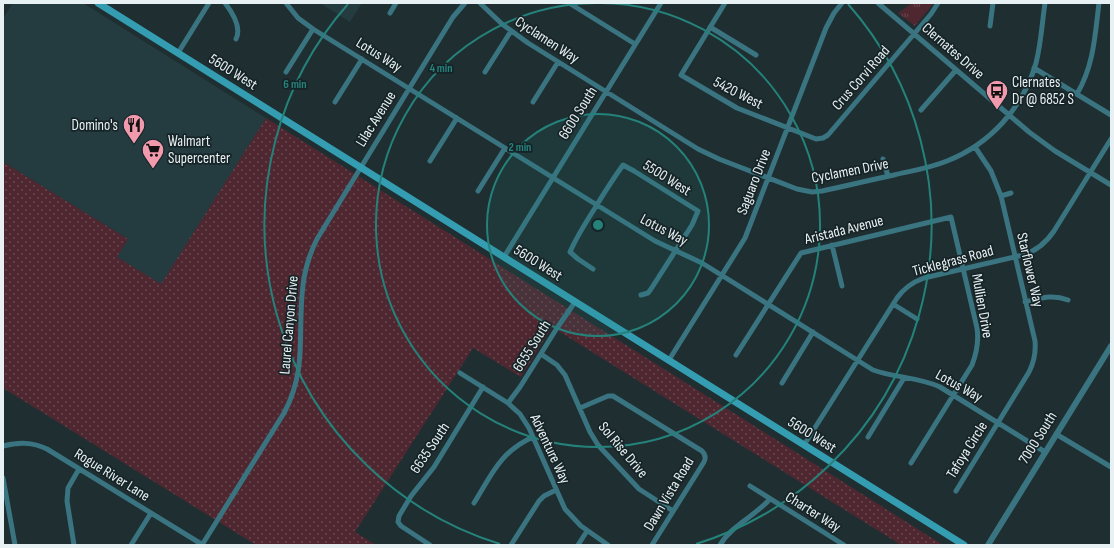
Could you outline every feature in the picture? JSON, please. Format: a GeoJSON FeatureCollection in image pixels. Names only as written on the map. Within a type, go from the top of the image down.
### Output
{"type":"FeatureCollection","features":[{"type":"Feature","properties":{"kind":"main road","name":"5600 West"},"geometry":{"type":"LineString","coordinates":[[98,3],[964,545]]}},
{"type":"Feature","properties":{"kind":"street"},"geometry":{"type":"LineString","coordinates":[[178,53],[209,3]]}},
{"type":"Feature","properties":{"kind":"street"},"geometry":{"type":"LineString","coordinates":[[225,3],[238,27],[239,32],[236,39]]}},
{"type":"Feature","properties":{"kind":"street","name":"Lotus Way"},"geometry":{"type":"LineString","coordinates":[[286,3],[298,18],[313,29],[654,241],[702,263],[874,370],[904,378],[931,382],[953,394],[1045,452]]}},
{"type":"Feature","properties":{"kind":"street"},"geometry":{"type":"LineString","coordinates":[[390,13],[396,3]]}},
{"type":"Feature","properties":{"kind":"street","name":"Lilac Avenue"},"geometry":{"type":"LineString","coordinates":[[360,167],[453,17],[465,3]]}},
{"type":"Feature","properties":{"kind":"street","name":"Cyclamen Way"},"geometry":{"type":"LineString","coordinates":[[480,3],[511,31],[606,92]]}},
{"type":"Feature","properties":{"kind":"street"},"geometry":{"type":"LineString","coordinates":[[569,3],[635,44]]}},
{"type":"Feature","properties":{"kind":"street","name":"6600 South"},"geometry":{"type":"LineString","coordinates":[[504,257],[661,3]]}},
{"type":"Feature","properties":{"kind":"street"},"geometry":{"type":"LineString","coordinates":[[725,3],[710,27],[756,55]]}},
{"type":"Feature","properties":{"kind":"street","name":"Saguaro Drive"},"geometry":{"type":"LineString","coordinates":[[669,360],[745,238],[826,28],[834,13],[842,3]]}},
{"type":"Feature","properties":{"kind":"street","name":"Clernates Drive"},"geometry":{"type":"LineString","coordinates":[[878,3],[1046,145],[1111,185]]}},
{"type":"Feature","properties":{"kind":"street","name":"Crus Corvi Road"},"geometry":{"type":"LineString","coordinates":[[788,128],[816,138],[825,136],[914,34],[935,9],[938,3]]}},
{"type":"Feature","properties":{"kind":"street"},"geometry":{"type":"LineString","coordinates":[[990,26],[993,3]]}},
{"type":"Feature","properties":{"kind":"street","name":"Cyclamen Drive"},"geometry":{"type":"LineString","coordinates":[[606,92],[698,149],[798,189],[812,192],[822,191],[938,164],[975,147],[993,132],[1009,115],[1023,95],[1034,68],[1040,42],[1045,3]]}},
{"type":"Feature","properties":{"kind":"street"},"geometry":{"type":"LineString","coordinates":[[1077,94],[1083,84],[1091,60],[1099,3]]}},
{"type":"Feature","properties":{"kind":"street","name":"5420 West"},"geometry":{"type":"LineString","coordinates":[[710,27],[681,75],[737,108],[788,128]]}},
{"type":"Feature","properties":{"kind":"street"},"geometry":{"type":"LineString","coordinates":[[286,72],[313,29]]}},
{"type":"Feature","properties":{"kind":"street"},"geometry":{"type":"LineString","coordinates":[[485,72],[511,31]]}},
{"type":"Feature","properties":{"kind":"street"},"geometry":{"type":"LineString","coordinates":[[335,102],[362,59]]}},
{"type":"Feature","properties":{"kind":"street"},"geometry":{"type":"LineString","coordinates":[[533,102],[558,62]]}},
{"type":"Feature","properties":{"kind":"street"},"geometry":{"type":"LineString","coordinates":[[1034,68],[1111,115]]}},
{"type":"Feature","properties":{"kind":"street"},"geometry":{"type":"LineString","coordinates":[[921,110],[956,70]]}},
{"type":"Feature","properties":{"kind":"street"},"geometry":{"type":"LineString","coordinates":[[430,161],[457,118]]}},
{"type":"Feature","properties":{"kind":"street","name":"Ticklegrass Road"},"geometry":{"type":"LineString","coordinates":[[804,446],[893,304],[903,291],[915,282],[924,278],[1015,257],[1032,251],[1047,241],[1111,139]]}},
{"type":"Feature","properties":{"kind":"street","name":"Starflower Way"},"geometry":{"type":"LineString","coordinates":[[975,147],[991,171],[1001,196],[1025,302],[1038,349],[1030,372],[998,422]]}},
{"type":"Feature","properties":{"kind":"street"},"geometry":{"type":"LineString","coordinates":[[478,191],[505,148]]}},
{"type":"Feature","properties":{"kind":"street"},"geometry":{"type":"LineString","coordinates":[[883,159],[888,176]]}},
{"type":"Feature","properties":{"kind":"street","name":"5500 West"},"geometry":{"type":"LineString","coordinates":[[597,205],[615,175],[623,166],[647,179],[698,211],[692,225],[676,250]]}},
{"type":"Feature","properties":{"kind":"street","name":"Laurel Canyon Drive"},"geometry":{"type":"LineString","coordinates":[[202,545],[284,413],[291,399],[300,367],[302,294],[307,263],[313,246],[321,231],[360,167]]}},
{"type":"Feature","properties":{"kind":"street"},"geometry":{"type":"LineString","coordinates":[[1001,196],[1011,193]]}},
{"type":"Feature","properties":{"kind":"street"},"geometry":{"type":"LineString","coordinates":[[593,269],[570,252],[575,240],[597,205]]}},
{"type":"Feature","properties":{"kind":"street","name":"Aristada Avenue"},"geometry":{"type":"LineString","coordinates":[[736,355],[801,253],[951,217]]}},
{"type":"Feature","properties":{"kind":"street","name":"Mullien Drive"},"geometry":{"type":"LineString","coordinates":[[910,463],[972,364],[976,355],[978,344],[977,328],[951,217]]}},
{"type":"Feature","properties":{"kind":"street"},"geometry":{"type":"LineString","coordinates":[[832,245],[842,286]]}},
{"type":"Feature","properties":{"kind":"street"},"geometry":{"type":"LineString","coordinates":[[641,295],[651,289],[676,250]]}},
{"type":"Feature","properties":{"kind":"street"},"geometry":{"type":"LineString","coordinates":[[1025,302],[1050,296],[1068,300]]}},
{"type":"Feature","properties":{"kind":"street","name":"6655 South"},"geometry":{"type":"LineString","coordinates":[[508,403],[575,302]]}},
{"type":"Feature","properties":{"kind":"street"},"geometry":{"type":"LineString","coordinates":[[893,304],[917,319]]}},
{"type":"Feature","properties":{"kind":"street"},"geometry":{"type":"LineString","coordinates":[[782,383],[813,332]]}},
{"type":"Feature","properties":{"kind":"street","name":"7000 South"},"geometry":{"type":"LineString","coordinates":[[988,545],[1111,346]]}},
{"type":"Feature","properties":{"kind":"street","name":"Sol Rise Drive"},"geometry":{"type":"LineString","coordinates":[[540,354],[554,362],[563,372],[594,439],[642,491],[673,511]]}},
{"type":"Feature","properties":{"kind":"street","name":"Adventure Way"},"geometry":{"type":"LineString","coordinates":[[460,373],[508,403],[520,414],[533,437],[556,490],[569,514],[587,531],[608,545]]}},
{"type":"Feature","properties":{"kind":"street"},"geometry":{"type":"LineString","coordinates":[[868,437],[904,378]]}},
{"type":"Feature","properties":{"kind":"street","name":"6635 South"},"geometry":{"type":"LineString","coordinates":[[430,545],[401,526],[398,522],[399,516],[434,467],[483,387]]}},
{"type":"Feature","properties":{"kind":"street","name":"Dawn Vista Road"},"geometry":{"type":"LineString","coordinates":[[580,408],[609,396],[613,396],[702,451],[705,456],[704,462],[652,545]]}},
{"type":"Feature","properties":{"kind":"street","name":"Tafoya Circle"},"geometry":{"type":"LineString","coordinates":[[956,491],[998,422]]}},
{"type":"Feature","properties":{"kind":"street"},"geometry":{"type":"LineString","coordinates":[[1056,434],[1111,467]]}},
{"type":"Feature","properties":{"kind":"street"},"geometry":{"type":"LineString","coordinates":[[474,503],[503,458],[514,447],[533,437]]}},
{"type":"Feature","properties":{"kind":"street","name":"Rogue River Lane"},"geometry":{"type":"LineString","coordinates":[[3,446],[19,443],[38,445],[47,448],[202,545]]}},
{"type":"Feature","properties":{"kind":"street"},"geometry":{"type":"LineString","coordinates":[[74,545],[67,501],[68,488],[79,469]]}},
{"type":"Feature","properties":{"kind":"street"},"geometry":{"type":"LineString","coordinates":[[3,478],[16,545]]}},
{"type":"Feature","properties":{"kind":"street","name":"Charter Way"},"geometry":{"type":"LineString","coordinates":[[750,486],[844,545]]}},
{"type":"Feature","properties":{"kind":"street"},"geometry":{"type":"LineString","coordinates":[[512,545],[539,501],[544,496],[556,490]]}},
{"type":"Feature","properties":{"kind":"street"},"geometry":{"type":"LineString","coordinates":[[720,545],[732,530],[764,506],[770,499]]}},
{"type":"Feature","properties":{"kind":"street"},"geometry":{"type":"LineString","coordinates":[[131,545],[151,513]]}},
{"type":"Feature","properties":{"kind":"street"},"geometry":{"type":"LineString","coordinates":[[578,545],[587,531]]}},
{"type":"Feature","properties":{"kind":"shaded area"},"geometry":{"type":"Polygon","coordinates":[[[13,3],[83,3],[266,118],[162,285],[117,257],[128,239],[3,162],[3,18],[13,3]]]}},
{"type":"Feature","properties":{"kind":"shaded area"},"geometry":{"type":"Polygon","coordinates":[[[320,3],[362,3],[350,22],[320,3]]]}},
{"type":"Feature","properties":{"kind":"green space"},"geometry":{"type":"Polygon","coordinates":[[[912,3],[933,4],[915,26],[898,13],[912,3]]]}},
{"type":"Feature","properties":{"kind":"green space"},"geometry":{"type":"Polygon","coordinates":[[[266,118],[943,545],[901,545],[552,327],[521,377],[473,348],[355,532],[376,545],[256,545],[3,388],[3,162],[128,239],[117,257],[161,284],[266,118]]]}},
{"type":"Feature","properties":{"kind":"place","name":"Clernates Dr @ 6852 S"},"geometry":{"type":"Point","coordinates":[997,110]}},
{"type":"Feature","properties":{"kind":"place","name":"Domino's"},"geometry":{"type":"Point","coordinates":[134,144]}},
{"type":"Feature","properties":{"kind":"place","name":"Walmart Supercenter"},"geometry":{"type":"Point","coordinates":[153,170]}}]}
